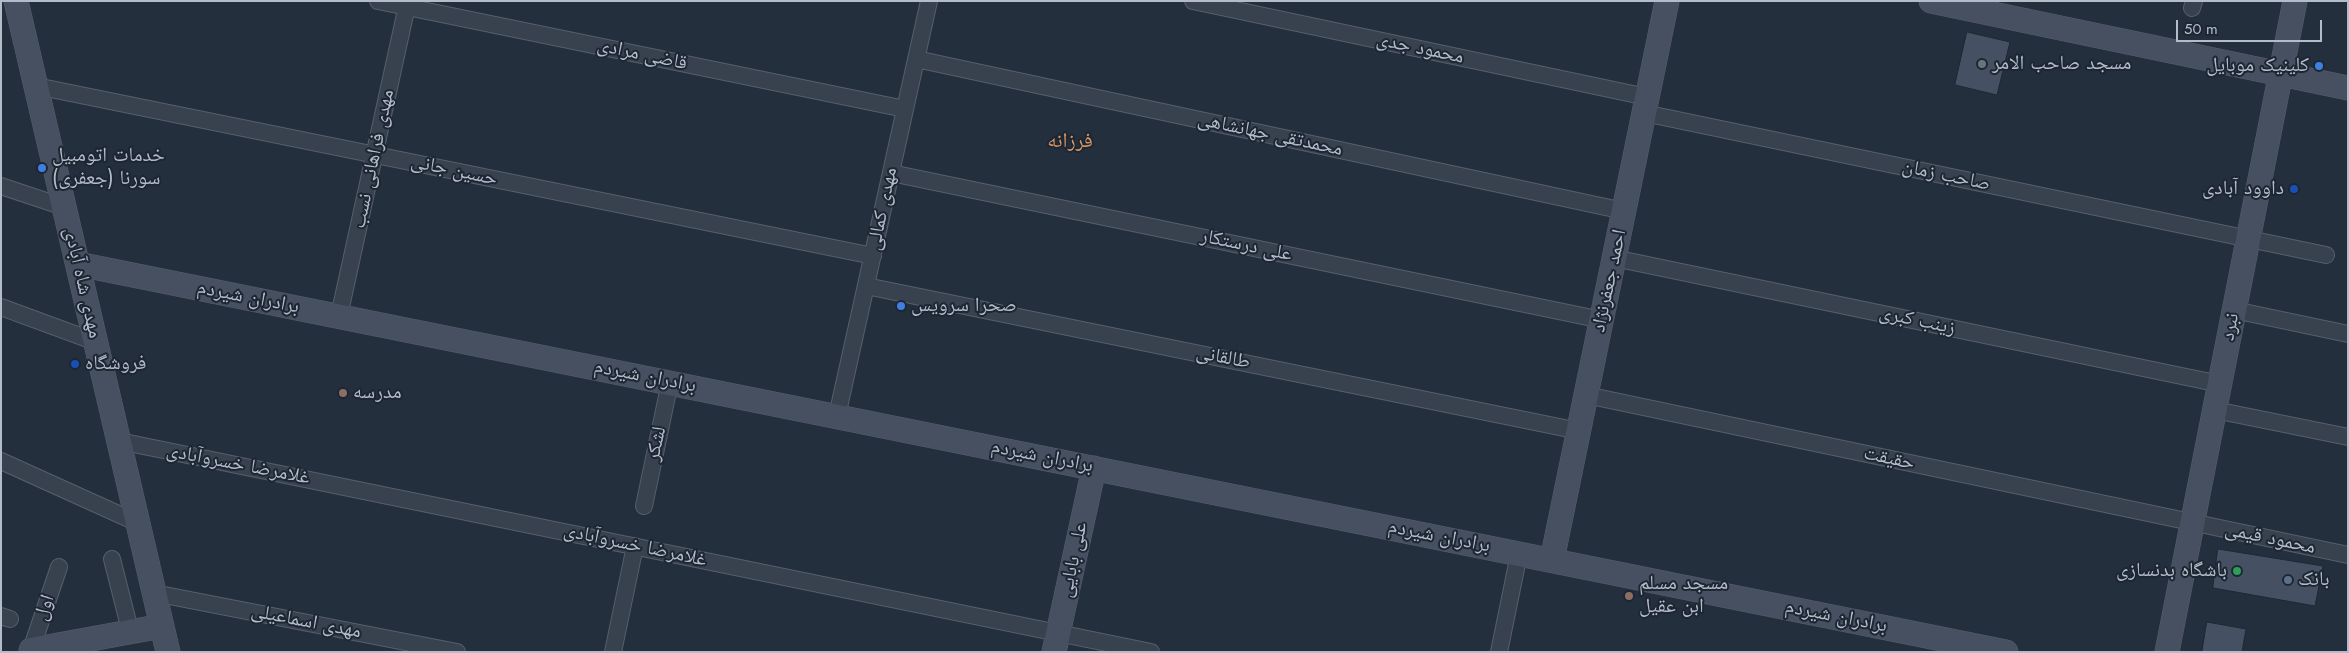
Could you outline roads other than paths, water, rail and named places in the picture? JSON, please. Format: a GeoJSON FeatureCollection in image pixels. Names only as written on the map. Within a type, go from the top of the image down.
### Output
{"type":"FeatureCollection","features":[{"type":"Feature","properties":{"kind":"street","name":"مهدی شاه آبادی"},"geometry":{"type":"LineString","coordinates":[[16,1],[168,652]]}},
{"type":"Feature","properties":{"kind":"street","name":"قاضی مرادی"},"geometry":{"type":"LineString","coordinates":[[378,1],[407,4],[905,109]]}},
{"type":"Feature","properties":{"kind":"street","name":"مهدی کمالی"},"geometry":{"type":"LineString","coordinates":[[838,416],[929,1]]}},
{"type":"Feature","properties":{"kind":"street","name":"محمود جدی"},"geometry":{"type":"LineString","coordinates":[[1193,1],[1646,105]]}},
{"type":"Feature","properties":{"kind":"street","name":"احمد جعفرنژاد"},"geometry":{"type":"LineString","coordinates":[[1552,560],[1667,1]]}},
{"type":"Feature","properties":{"kind":"street"},"geometry":{"type":"LineString","coordinates":[[1931,1],[2348,88]]}},
{"type":"Feature","properties":{"kind":"street","name":"نبرد"},"geometry":{"type":"LineString","coordinates":[[2167,652],[2295,1]]}},
{"type":"Feature","properties":{"kind":"street","name":"مهدی فراهانی نسب"},"geometry":{"type":"LineString","coordinates":[[340,316],[407,4]]}},
{"type":"Feature","properties":{"kind":"street","name":"محمدتقی جهانشاهی"},"geometry":{"type":"LineString","coordinates":[[916,59],[1624,211]]}},
{"type":"Feature","properties":{"kind":"street","name":"حسین جانی"},"geometry":{"type":"LineString","coordinates":[[36,86],[873,256]]}},
{"type":"Feature","properties":{"kind":"street","name":"صاحب زمان"},"geometry":{"type":"LineString","coordinates":[[1646,105],[2248,240],[2326,255]]}},
{"type":"Feature","properties":{"kind":"street","name":"علی درستکار"},"geometry":{"type":"LineString","coordinates":[[891,173],[1602,320]]}},
{"type":"Feature","properties":{"kind":"street"},"geometry":{"type":"LineString","coordinates":[[1,186],[64,207]]}},
{"type":"Feature","properties":{"kind":"street","name":"زینب کبری"},"geometry":{"type":"LineString","coordinates":[[1614,258],[2220,384]]}},
{"type":"Feature","properties":{"kind":"street","name":"برادران شیردم"},"geometry":{"type":"LineString","coordinates":[[78,264],[2006,652]]}},
{"type":"Feature","properties":{"kind":"street","name":"طالقانی"},"geometry":{"type":"LineString","coordinates":[[866,286],[1579,431]]}},
{"type":"Feature","properties":{"kind":"street"},"geometry":{"type":"LineString","coordinates":[[1,307],[96,342]]}},
{"type":"Feature","properties":{"kind":"street"},"geometry":{"type":"LineString","coordinates":[[2234,310],[2348,334]]}},
{"type":"Feature","properties":{"kind":"street","name":"لشكر"},"geometry":{"type":"LineString","coordinates":[[644,506],[670,382]]}},
{"type":"Feature","properties":{"kind":"street","name":"حقیقت"},"geometry":{"type":"LineString","coordinates":[[1586,395],[2192,523]]}},
{"type":"Feature","properties":{"kind":"street"},"geometry":{"type":"LineString","coordinates":[[2215,410],[2348,437]]}},
{"type":"Feature","properties":{"kind":"street","name":"غلامرضا خسروآبادی"},"geometry":{"type":"LineString","coordinates":[[119,441],[635,546],[1056,642],[1152,652]]}},
{"type":"Feature","properties":{"kind":"street"},"geometry":{"type":"LineString","coordinates":[[1,461],[138,523]]}},
{"type":"Feature","properties":{"kind":"street","name":"علی بابایی"},"geometry":{"type":"LineString","coordinates":[[1056,642],[1094,468]]}},
{"type":"Feature","properties":{"kind":"street","name":"محمود قیمی"},"geometry":{"type":"LineString","coordinates":[[2192,523],[2348,555]]}},
{"type":"Feature","properties":{"kind":"street"},"geometry":{"type":"LineString","coordinates":[[613,652],[635,546]]}},
{"type":"Feature","properties":{"kind":"street"},"geometry":{"type":"LineString","coordinates":[[1499,652],[1519,554]]}},
{"type":"Feature","properties":{"kind":"street"},"geometry":{"type":"LineString","coordinates":[[112,559],[130,630]]}},
{"type":"Feature","properties":{"kind":"street","name":"اول"},"geometry":{"type":"LineString","coordinates":[[31,651],[59,567]]}},
{"type":"Feature","properties":{"kind":"street","name":"مهدی اسماعیلی"},"geometry":{"type":"LineString","coordinates":[[154,593],[457,652]]}},
{"type":"Feature","properties":{"kind":"street"},"geometry":{"type":"LineString","coordinates":[[31,651],[130,630],[162,626]]}},
{"type":"Feature","properties":{"kind":"place","name":"مسجد صاحب الامر"},"geometry":{"type":"Point","coordinates":[1982,64]}},
{"type":"Feature","properties":{"kind":"place","name":"کلینیک موبایل"},"geometry":{"type":"Point","coordinates":[2319,66]}},
{"type":"Feature","properties":{"kind":"place","name":"خدمات اتومبیل سورنا (جعفری)"},"geometry":{"type":"Point","coordinates":[42,168]}},
{"type":"Feature","properties":{"kind":"place","name":"داوود آبادی"},"geometry":{"type":"Point","coordinates":[2294,189]}},
{"type":"Feature","properties":{"kind":"place","name":"صحرا سرویس"},"geometry":{"type":"Point","coordinates":[901,306]}},
{"type":"Feature","properties":{"kind":"place","name":"فروشگاه"},"geometry":{"type":"Point","coordinates":[75,364]}},
{"type":"Feature","properties":{"kind":"place","name":"مدرسه"},"geometry":{"type":"Point","coordinates":[343,393]}},
{"type":"Feature","properties":{"kind":"place","name":"باشگاه بدنسازی"},"geometry":{"type":"Point","coordinates":[2237,571]}},
{"type":"Feature","properties":{"kind":"place","name":"بانک"},"geometry":{"type":"Point","coordinates":[2288,580]}},
{"type":"Feature","properties":{"kind":"place","name":"مسجد مسلم ابن عقیل"},"geometry":{"type":"Point","coordinates":[1629,596]}},
{"type":"Feature","properties":{"kind":"district","name":"فرزانه"},"geometry":{"type":"Point","coordinates":[1070,142]}}]}
